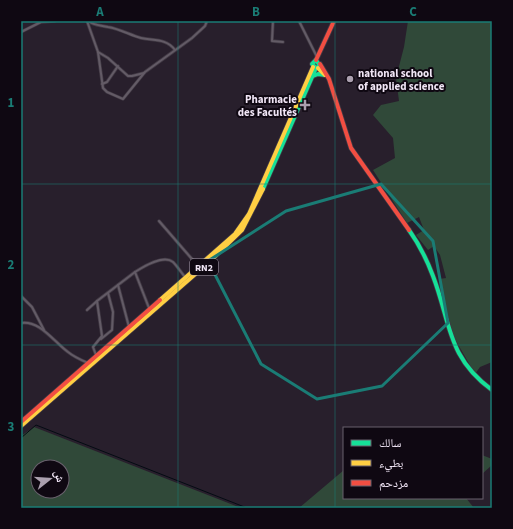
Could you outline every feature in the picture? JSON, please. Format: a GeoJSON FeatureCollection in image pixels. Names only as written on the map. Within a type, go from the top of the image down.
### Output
{"type":"FeatureCollection","features":[{"type":"Feature","properties":{"kind":"main road","name":"RN2"},"geometry":{"type":"LineString","coordinates":[[21,426],[208,263],[242,230],[255,208],[312,77],[334,21]]}},
{"type":"Feature","properties":{"kind":"main road","name":"RN2"},"geometry":{"type":"LineString","coordinates":[[21,422],[235,234],[249,214],[317,64]]}},
{"type":"Feature","properties":{"kind":"main road"},"geometry":{"type":"LineString","coordinates":[[317,64],[329,79]]}},
{"type":"Feature","properties":{"kind":"main road"},"geometry":{"type":"LineString","coordinates":[[317,64],[327,72],[339,117],[352,151],[402,221],[428,263],[448,331],[459,356],[471,375],[492,390]]}},
{"type":"Feature","properties":{"kind":"main road"},"geometry":{"type":"LineString","coordinates":[[312,77],[318,74],[325,75]]}},
{"type":"Feature","properties":{"kind":"street"},"geometry":{"type":"LineString","coordinates":[[21,32],[41,22],[55,21]]}},
{"type":"Feature","properties":{"kind":"street"},"geometry":{"type":"LineString","coordinates":[[88,21],[94,25],[109,27],[141,38],[169,44],[174,50]]}},
{"type":"Feature","properties":{"kind":"street"},"geometry":{"type":"LineString","coordinates":[[88,21],[98,52],[104,90],[123,99],[145,72],[205,26],[207,21]]}},
{"type":"Feature","properties":{"kind":"street"},"geometry":{"type":"LineString","coordinates":[[272,21],[272,41],[284,42]]}},
{"type":"Feature","properties":{"kind":"street"},"geometry":{"type":"LineString","coordinates":[[299,21],[317,64]]}},
{"type":"Feature","properties":{"kind":"street"},"geometry":{"type":"LineString","coordinates":[[98,52],[130,76],[145,72]]}},
{"type":"Feature","properties":{"kind":"street"},"geometry":{"type":"LineString","coordinates":[[102,84],[107,82],[118,66]]}},
{"type":"Feature","properties":{"kind":"street"},"geometry":{"type":"LineString","coordinates":[[159,221],[199,267]]}},
{"type":"Feature","properties":{"kind":"street"},"geometry":{"type":"LineString","coordinates":[[87,310],[135,272],[155,262],[168,260],[173,262],[186,278]]}},
{"type":"Feature","properties":{"kind":"street"},"geometry":{"type":"LineString","coordinates":[[135,272],[150,310]]}},
{"type":"Feature","properties":{"kind":"street"},"geometry":{"type":"LineString","coordinates":[[118,285],[129,327]]}},
{"type":"Feature","properties":{"kind":"street"},"geometry":{"type":"LineString","coordinates":[[96,356],[93,347],[112,330],[113,312],[108,293]]}},
{"type":"Feature","properties":{"kind":"street"},"geometry":{"type":"LineString","coordinates":[[21,296],[32,307],[44,331]]}},
{"type":"Feature","properties":{"kind":"street"},"geometry":{"type":"LineString","coordinates":[[98,301],[101,339]]}},
{"type":"Feature","properties":{"kind":"street"},"geometry":{"type":"LineString","coordinates":[[21,323],[31,324],[44,331],[69,353],[89,363]]}},
{"type":"Feature","properties":{"kind":"highlighted area"},"geometry":{"type":"Polygon","coordinates":[[[381,184],[433,241],[448,323],[382,386],[317,399],[261,364],[208,261],[286,211],[381,184]]]}},
{"type":"Feature","properties":{"kind":"green space"},"geometry":{"type":"Polygon","coordinates":[[[408,21],[492,21],[492,362],[480,367],[475,374],[452,334],[439,279],[446,278],[440,255],[434,246],[428,250],[416,235],[424,230],[419,217],[407,223],[373,170],[395,158],[393,138],[373,115],[381,105],[399,101],[396,78],[404,47],[408,21]]]}},
{"type":"Feature","properties":{"kind":"green space"},"geometry":{"type":"Polygon","coordinates":[[[34,427],[241,508],[21,508],[21,436],[34,427]]]}},
{"type":"Feature","properties":{"kind":"green space"},"geometry":{"type":"Polygon","coordinates":[[[483,455],[492,459],[492,465],[483,473],[483,455]]]}},
{"type":"Feature","properties":{"kind":"green space"},"geometry":{"type":"Polygon","coordinates":[[[343,471],[343,499],[467,499],[474,508],[299,508],[343,471]]]}},
{"type":"Feature","properties":{"kind":"waterway"},"geometry":{"type":"LineString","coordinates":[[21,438],[36,425],[247,508]]}},
{"type":"Feature","properties":{"kind":"traffic: fast"},"geometry":{"type":"LineString","coordinates":[[263,189],[316,68],[320,66],[316,60],[312,64],[316,68]]}},
{"type":"Feature","properties":{"kind":"traffic: fast"},"geometry":{"type":"LineString","coordinates":[[313,76],[318,74],[325,75]]}},
{"type":"Feature","properties":{"kind":"traffic: fast"},"geometry":{"type":"LineString","coordinates":[[409,230],[431,270],[452,338],[458,352],[466,365],[477,378],[492,390]]}},
{"type":"Feature","properties":{"kind":"traffic: slow"},"geometry":{"type":"LineString","coordinates":[[160,300],[235,234],[249,214],[313,67]]}},
{"type":"Feature","properties":{"kind":"traffic: slow"},"geometry":{"type":"LineString","coordinates":[[318,68],[325,75]]}},
{"type":"Feature","properties":{"kind":"traffic: slow"},"geometry":{"type":"LineString","coordinates":[[21,426],[208,263],[242,230],[263,189]]}},
{"type":"Feature","properties":{"kind":"traffic: jam"},"geometry":{"type":"LineString","coordinates":[[316,60],[334,21]]}},
{"type":"Feature","properties":{"kind":"traffic: jam"},"geometry":{"type":"LineString","coordinates":[[320,64],[329,79],[351,148],[409,230]]}},
{"type":"Feature","properties":{"kind":"traffic: jam"},"geometry":{"type":"LineString","coordinates":[[21,422],[160,300]]}},
{"type":"Feature","properties":{"kind":"place","name":"national school of applied science"},"geometry":{"type":"Point","coordinates":[350,79]}},
{"type":"Feature","properties":{"kind":"place","name":"Pharmacie des Facultés"},"geometry":{"type":"Point","coordinates":[305,105]}}]}
